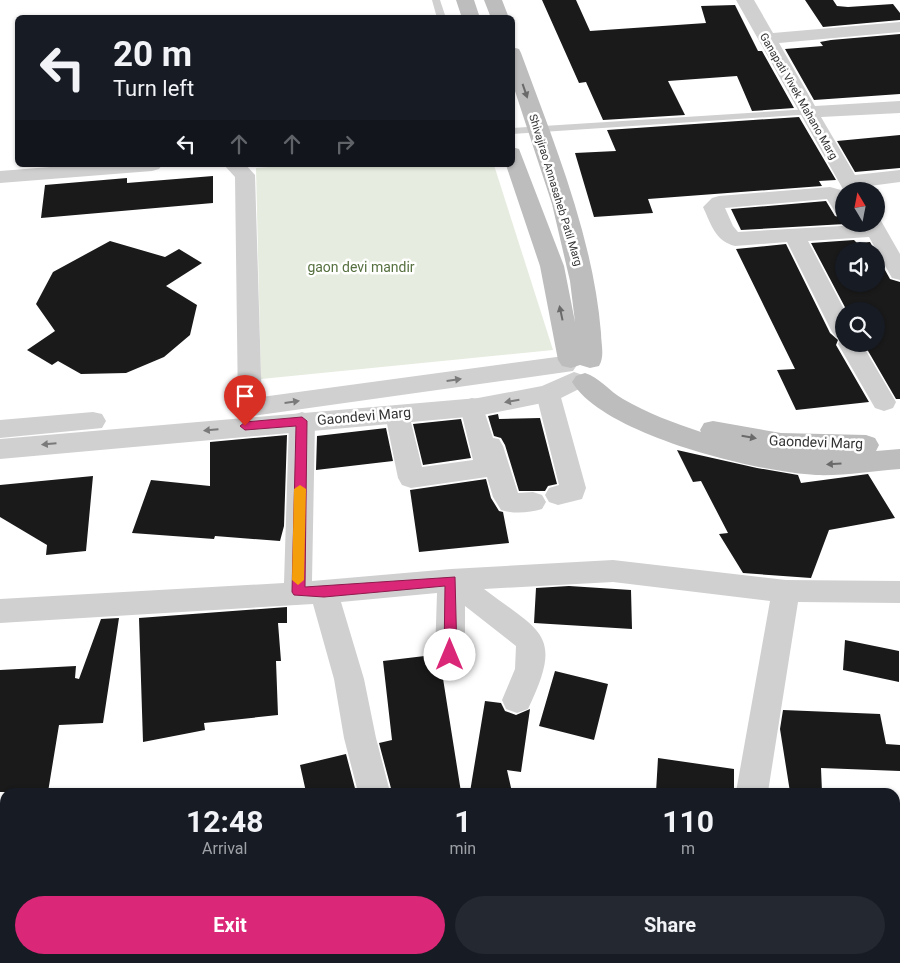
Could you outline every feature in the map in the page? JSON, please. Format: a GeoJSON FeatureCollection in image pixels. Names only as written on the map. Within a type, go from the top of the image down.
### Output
{"type":"FeatureCollection","features":[{"type":"Feature","properties":{"kind":"main road"},"geometry":{"type":"LineString","coordinates":[[465,0],[470,15]]}},
{"type":"Feature","properties":{"kind":"main road"},"geometry":{"type":"LineString","coordinates":[[492,0],[499,15]]}},
{"type":"Feature","properties":{"kind":"main road","name":"Shivajirao Annasaheb Patil Marg"},"geometry":{"type":"LineString","coordinates":[[515,62],[577,254],[589,329],[580,371]]}},
{"type":"Feature","properties":{"kind":"main road","name":"Shivajirao Annasaheb Patil Marg"},"geometry":{"type":"LineString","coordinates":[[515,161],[552,266],[580,371]]}},
{"type":"Feature","properties":{"kind":"main road","name":"Gaondevi Marg"},"geometry":{"type":"LineString","coordinates":[[580,371],[651,410],[724,433],[782,443],[857,446],[900,440]]}},
{"type":"Feature","properties":{"kind":"main road","name":"Gaondevi Marg"},"geometry":{"type":"LineString","coordinates":[[580,371],[595,396],[693,441],[750,458],[818,465],[900,459]]}},
{"type":"Feature","properties":{"kind":"street","name":"Ganapati Vivek Mahano Marg"},"geometry":{"type":"LineString","coordinates":[[745,0],[848,182]]}},
{"type":"Feature","properties":{"kind":"street"},"geometry":{"type":"LineString","coordinates":[[767,39],[900,27]]}},
{"type":"Feature","properties":{"kind":"street"},"geometry":{"type":"LineString","coordinates":[[809,112],[900,107]]}},
{"type":"Feature","properties":{"kind":"street"},"geometry":{"type":"LineString","coordinates":[[0,178],[129,167]]}},
{"type":"Feature","properties":{"kind":"street"},"geometry":{"type":"LineString","coordinates":[[236,167],[245,175],[250,408]]}},
{"type":"Feature","properties":{"kind":"street"},"geometry":{"type":"LineString","coordinates":[[873,182],[900,176]]}},
{"type":"Feature","properties":{"kind":"street"},"geometry":{"type":"LineString","coordinates":[[835,196],[830,192],[715,203],[714,207],[729,237],[735,239],[835,230]]}},
{"type":"Feature","properties":{"kind":"street"},"geometry":{"type":"LineString","coordinates":[[867,232],[900,273]]}},
{"type":"Feature","properties":{"kind":"street"},"geometry":{"type":"LineString","coordinates":[[794,235],[835,315]]}},
{"type":"Feature","properties":{"kind":"street"},"geometry":{"type":"LineString","coordinates":[[855,352],[884,402]]}},
{"type":"Feature","properties":{"kind":"street","name":"Gaondevi Marg"},"geometry":{"type":"LineString","coordinates":[[0,449],[475,407],[548,394],[580,371]]}},
{"type":"Feature","properties":{"kind":"street","name":"Gaondevi Marg"},"geometry":{"type":"LineString","coordinates":[[0,429],[250,408],[580,371]]}},
{"type":"Feature","properties":{"kind":"street"},"geometry":{"type":"LineString","coordinates":[[548,394],[573,488],[572,492],[558,495]]}},
{"type":"Feature","properties":{"kind":"street"},"geometry":{"type":"LineString","coordinates":[[397,414],[409,477],[411,478],[488,467],[475,407]]}},
{"type":"Feature","properties":{"kind":"street"},"geometry":{"type":"LineString","coordinates":[[475,407],[506,497],[510,503],[533,502]]}},
{"type":"Feature","properties":{"kind":"street"},"geometry":{"type":"LineString","coordinates":[[302,421],[311,592],[350,679],[360,738],[373,788]]}},
{"type":"Feature","properties":{"kind":"street"},"geometry":{"type":"LineString","coordinates":[[0,611],[311,592],[451,580],[613,571],[786,591],[900,592]]}},
{"type":"Feature","properties":{"kind":"street"},"geometry":{"type":"LineString","coordinates":[[450,655],[451,580]]}},
{"type":"Feature","properties":{"kind":"street"},"geometry":{"type":"LineString","coordinates":[[451,580],[527,638],[532,646],[534,658],[517,700]]}},
{"type":"Feature","properties":{"kind":"street"},"geometry":{"type":"LineString","coordinates":[[753,788],[786,591]]}},
{"type":"Feature","properties":{"kind":"lane"},"geometry":{"type":"LineString","coordinates":[[436,0],[441,15]]}},
{"type":"Feature","properties":{"kind":"lane"},"geometry":{"type":"LineString","coordinates":[[515,131],[809,112]]}},
{"type":"Feature","properties":{"kind":"green space","name":"gaon devi mandir"},"geometry":{"type":"Polygon","coordinates":[[[495,167],[553,350],[261,379],[256,168],[495,167]]]}},
{"type":"Feature","properties":{"kind":"building"},"geometry":{"type":"Polygon","coordinates":[[[542,0],[576,0],[590,31],[706,23],[701,6],[735,5],[758,51],[762,51],[794,108],[752,111],[737,76],[668,81],[685,115],[603,120],[586,82],[579,83],[542,0]]]}},
{"type":"Feature","properties":{"kind":"building"},"geometry":{"type":"Polygon","coordinates":[[[805,0],[833,0],[837,6],[848,7],[893,4],[900,13],[900,20],[823,27],[805,0]]]}},
{"type":"Feature","properties":{"kind":"building"},"geometry":{"type":"Polygon","coordinates":[[[900,34],[900,94],[814,100],[785,49],[823,46],[820,42],[831,40],[900,34]]]}},
{"type":"Feature","properties":{"kind":"building"},"geometry":{"type":"Polygon","coordinates":[[[799,117],[836,180],[819,181],[822,186],[648,199],[653,213],[594,217],[575,153],[616,151],[607,130],[799,117]]]}},
{"type":"Feature","properties":{"kind":"building"},"geometry":{"type":"Polygon","coordinates":[[[900,135],[900,168],[855,172],[837,141],[900,135]]]}},
{"type":"Feature","properties":{"kind":"building"},"geometry":{"type":"Polygon","coordinates":[[[213,176],[213,203],[41,218],[45,185],[127,178],[127,183],[213,176]]]}},
{"type":"Feature","properties":{"kind":"building"},"geometry":{"type":"Polygon","coordinates":[[[826,201],[835,216],[835,225],[741,230],[731,209],[826,201]]]}},
{"type":"Feature","properties":{"kind":"building"},"geometry":{"type":"Polygon","coordinates":[[[854,240],[856,242],[835,242],[835,288],[811,243],[854,240]]]}},
{"type":"Feature","properties":{"kind":"building"},"geometry":{"type":"Polygon","coordinates":[[[110,241],[165,257],[179,249],[202,263],[166,286],[197,305],[190,335],[164,357],[126,373],[81,374],[58,361],[52,365],[27,350],[55,331],[36,304],[53,272],[110,241]]]}},
{"type":"Feature","properties":{"kind":"building"},"geometry":{"type":"Polygon","coordinates":[[[786,244],[830,333],[835,337],[835,352],[840,352],[869,402],[796,410],[777,370],[795,369],[736,249],[786,244]]]}},
{"type":"Feature","properties":{"kind":"building"},"geometry":{"type":"Polygon","coordinates":[[[885,270],[890,279],[900,282],[900,399],[896,399],[869,352],[885,352],[885,302],[842,302],[837,292],[885,292],[885,270]]]}},
{"type":"Feature","properties":{"kind":"building"},"geometry":{"type":"Polygon","coordinates":[[[498,414],[499,419],[540,418],[557,484],[548,486],[545,491],[519,491],[505,445],[501,438],[494,436],[488,416],[498,414]]]}},
{"type":"Feature","properties":{"kind":"building"},"geometry":{"type":"Polygon","coordinates":[[[461,419],[471,458],[423,465],[413,424],[461,419]]]}},
{"type":"Feature","properties":{"kind":"building"},"geometry":{"type":"Polygon","coordinates":[[[386,428],[393,461],[316,470],[317,436],[386,428]]]}},
{"type":"Feature","properties":{"kind":"building"},"geometry":{"type":"Polygon","coordinates":[[[287,435],[284,526],[280,541],[215,536],[214,539],[132,533],[151,480],[210,486],[210,442],[287,435]]]}},
{"type":"Feature","properties":{"kind":"building"},"geometry":{"type":"Polygon","coordinates":[[[677,450],[798,475],[801,483],[868,474],[895,518],[829,530],[811,578],[743,573],[719,534],[728,533],[701,481],[693,482],[677,450]]]}},
{"type":"Feature","properties":{"kind":"building"},"geometry":{"type":"Polygon","coordinates":[[[93,476],[86,551],[46,555],[47,545],[0,517],[0,485],[93,476]]]}},
{"type":"Feature","properties":{"kind":"building"},"geometry":{"type":"Polygon","coordinates":[[[486,479],[491,498],[499,511],[503,512],[509,543],[419,552],[410,490],[486,479]]]}},
{"type":"Feature","properties":{"kind":"building"},"geometry":{"type":"Polygon","coordinates":[[[569,586],[631,590],[632,629],[534,623],[536,588],[569,586]]]}},
{"type":"Feature","properties":{"kind":"building"},"geometry":{"type":"Polygon","coordinates":[[[287,607],[287,623],[278,623],[281,661],[276,661],[278,715],[204,723],[205,730],[143,742],[139,618],[287,607]]]}},
{"type":"Feature","properties":{"kind":"building"},"geometry":{"type":"Polygon","coordinates":[[[119,618],[103,723],[59,725],[49,788],[0,788],[0,670],[76,666],[75,678],[79,679],[101,619],[119,618]]]}},
{"type":"Feature","properties":{"kind":"building"},"geometry":{"type":"Polygon","coordinates":[[[845,640],[899,651],[899,682],[843,670],[845,640]]]}},
{"type":"Feature","properties":{"kind":"building"},"geometry":{"type":"Polygon","coordinates":[[[433,655],[441,666],[460,788],[391,788],[379,743],[392,740],[383,661],[433,655]]]}},
{"type":"Feature","properties":{"kind":"building"},"geometry":{"type":"Polygon","coordinates":[[[555,671],[608,684],[594,740],[539,726],[555,671]]]}},
{"type":"Feature","properties":{"kind":"building"},"geometry":{"type":"Polygon","coordinates":[[[485,701],[501,703],[505,711],[516,715],[530,709],[521,772],[507,770],[511,788],[471,788],[485,701]]]}},
{"type":"Feature","properties":{"kind":"building"},"geometry":{"type":"Polygon","coordinates":[[[783,710],[880,714],[886,744],[900,745],[900,771],[821,768],[822,788],[789,788],[780,729],[783,710]]]}},
{"type":"Feature","properties":{"kind":"building"},"geometry":{"type":"Polygon","coordinates":[[[346,754],[355,788],[305,788],[300,765],[346,754]]]}},
{"type":"Feature","properties":{"kind":"building"},"geometry":{"type":"Polygon","coordinates":[[[658,758],[734,769],[734,788],[656,788],[658,758]]]}},
{"type":"Feature","properties":{"kind":"slow traffic"},"geometry":{"type":"LineString","coordinates":[[298,580],[300,489]]}},
{"type":"Feature","properties":{"kind":"route"},"geometry":{"type":"LineString","coordinates":[[245,426],[302,421],[298,592],[324,592],[451,580],[450,655]]}}]}
